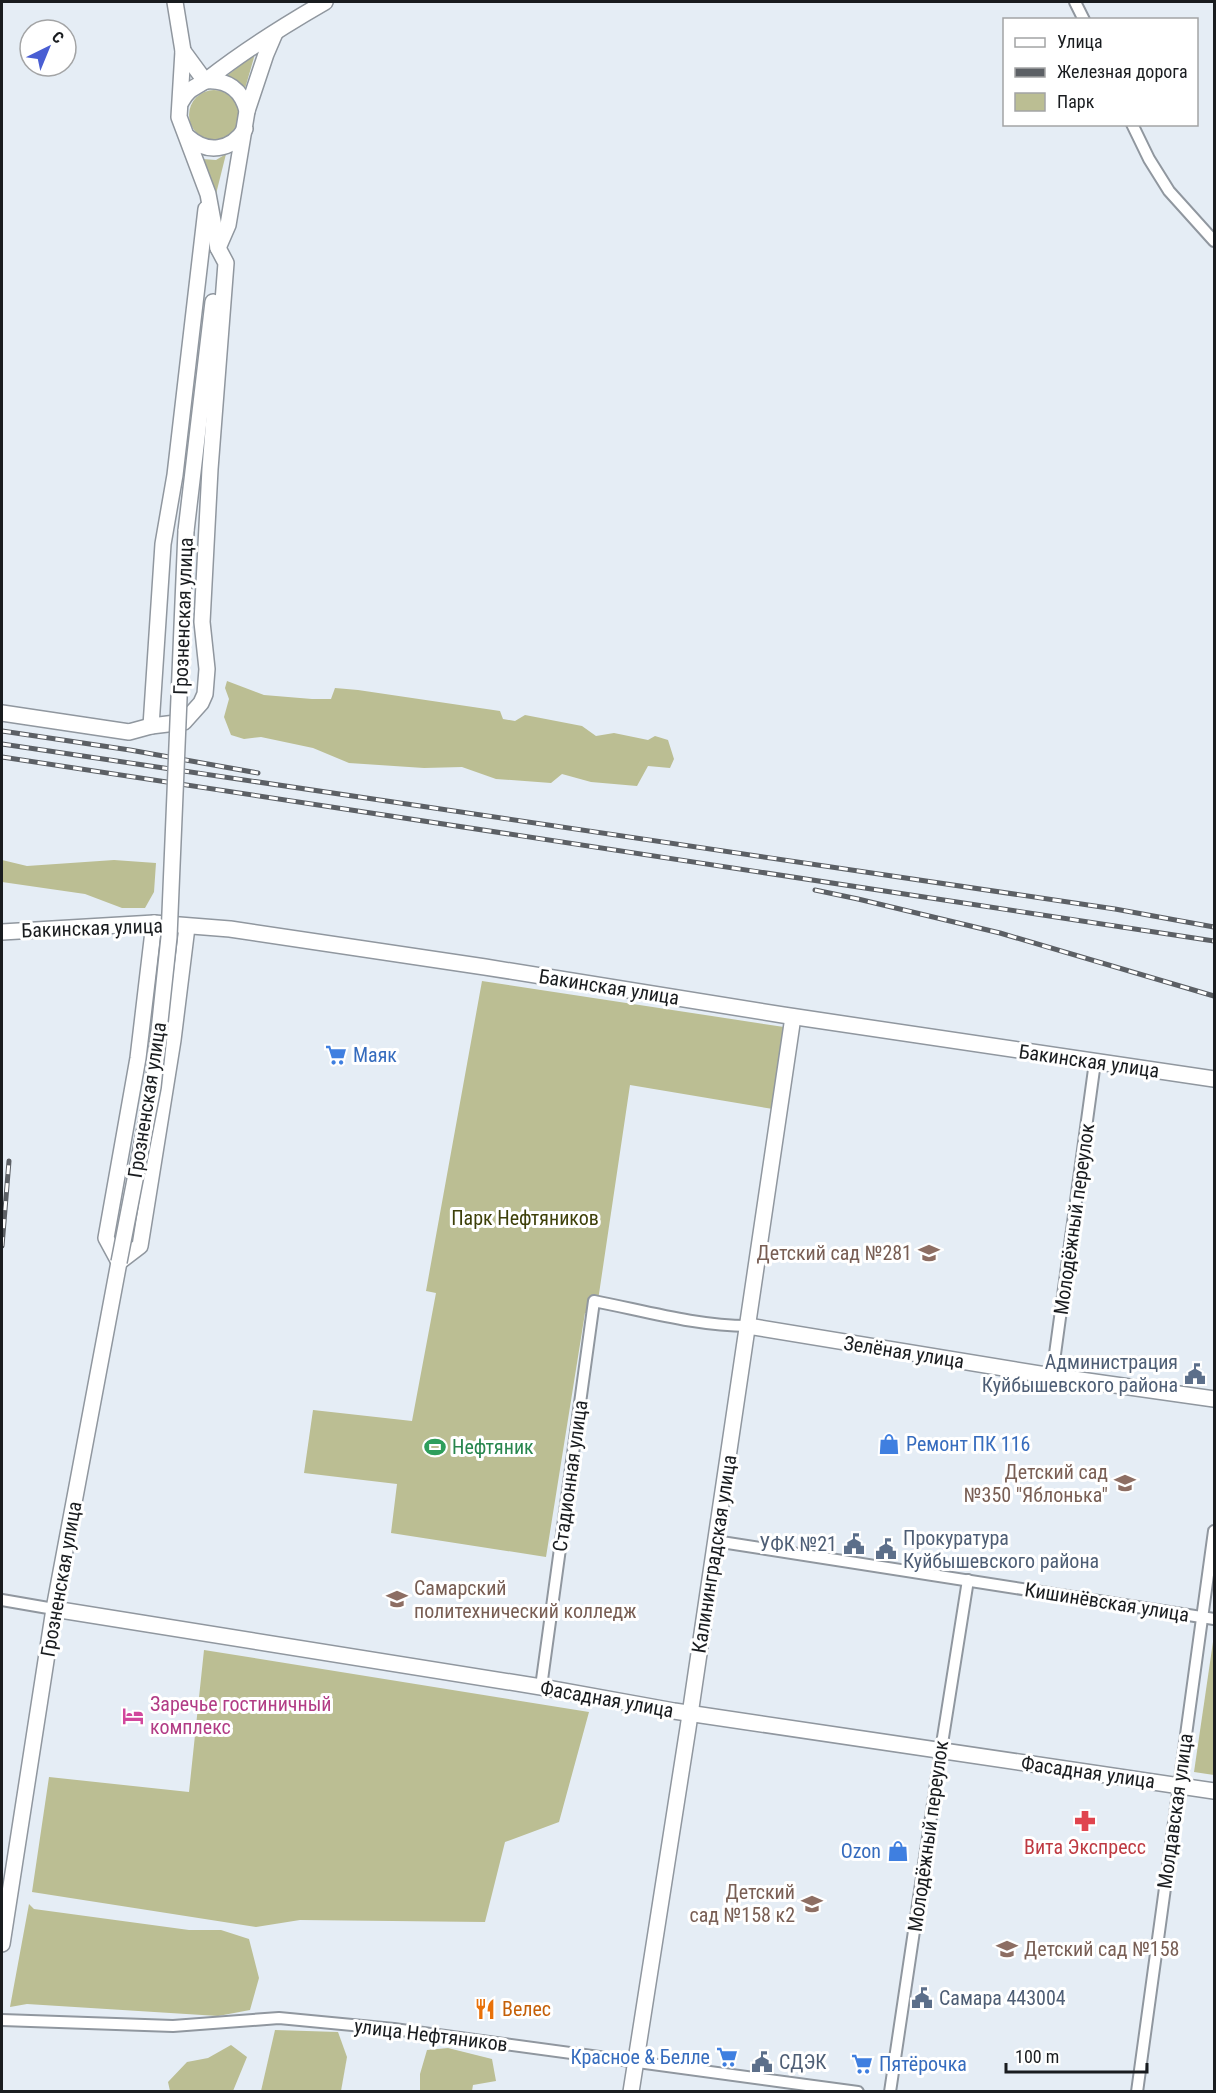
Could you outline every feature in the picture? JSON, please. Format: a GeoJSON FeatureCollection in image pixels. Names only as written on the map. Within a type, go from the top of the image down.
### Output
{"type":"FeatureCollection","features":[{"type":"Feature","properties":{"kind":"main road"},"geometry":{"type":"LineString","coordinates":[[2,713],[129,732],[151,726],[184,722],[195,711],[205,694],[207,669],[202,622],[210,469],[226,263],[218,248],[208,194],[179,117],[183,51],[175,2]]}},
{"type":"Feature","properties":{"kind":"main road"},"geometry":{"type":"LineString","coordinates":[[181,102],[192,88],[205,81],[238,55],[325,2]]}},
{"type":"Feature","properties":{"kind":"main road"},"geometry":{"type":"LineString","coordinates":[[218,248],[228,225],[247,111],[275,33]]}},
{"type":"Feature","properties":{"kind":"main road"},"geometry":{"type":"LineString","coordinates":[[183,51],[205,81]]}},
{"type":"Feature","properties":{"kind":"main road"},"geometry":{"type":"LineString","coordinates":[[205,81],[220,81],[236,89],[247,111]]}},
{"type":"Feature","properties":{"kind":"main road"},"geometry":{"type":"LineString","coordinates":[[188,137],[201,147],[221,148],[235,141],[244,129]]}},
{"type":"Feature","properties":{"kind":"main road"},"geometry":{"type":"LineString","coordinates":[[151,726],[163,544],[175,475],[208,194]]}},
{"type":"Feature","properties":{"kind":"main road","name":"Грозненская улица"},"geometry":{"type":"LineString","coordinates":[[2,1944],[54,1609],[153,1087],[170,936],[186,531],[218,248]]}},
{"type":"Feature","properties":{"kind":"main road"},"geometry":{"type":"LineString","coordinates":[[154,923],[138,1058],[106,1238],[119,1262],[140,1246],[173,1040],[186,927]]}},
{"type":"Feature","properties":{"kind":"main road","name":"Бакинская улица"},"geometry":{"type":"LineString","coordinates":[[2,932],[154,923],[230,929],[485,967],[793,1017],[1215,1079]]}},
{"type":"Feature","properties":{"kind":"main road"},"geometry":{"type":"LineString","coordinates":[[148,982],[186,927]]}},
{"type":"Feature","properties":{"kind":"main road","name":"Калининградская улица"},"geometry":{"type":"LineString","coordinates":[[631,2091],[716,1541],[793,1017]]}},
{"type":"Feature","properties":{"kind":"main road","name":"Зелёная улица"},"geometry":{"type":"LineString","coordinates":[[748,1326],[1052,1376],[1215,1399]]}},
{"type":"Feature","properties":{"kind":"main road","name":"Фасадная улица"},"geometry":{"type":"LineString","coordinates":[[54,1609],[690,1713],[1215,1791]]}},
{"type":"Feature","properties":{"kind":"street"},"geometry":{"type":"LineString","coordinates":[[1075,2],[1083,18]]}},
{"type":"Feature","properties":{"kind":"street"},"geometry":{"type":"LineString","coordinates":[[1133,126],[1149,159],[1169,191],[1215,241]]}},
{"type":"Feature","properties":{"kind":"street","name":"Молодёжный переулок"},"geometry":{"type":"LineString","coordinates":[[1052,1376],[1095,1062]]}},
{"type":"Feature","properties":{"kind":"street","name":"Зелёная улица"},"geometry":{"type":"LineString","coordinates":[[594,1301],[689,1319],[748,1326]]}},
{"type":"Feature","properties":{"kind":"street","name":"Стадионная улица"},"geometry":{"type":"LineString","coordinates":[[541,1688],[594,1301]]}},
{"type":"Feature","properties":{"kind":"street","name":"Молдавская улица"},"geometry":{"type":"LineString","coordinates":[[1137,2091],[1178,1785],[1209,1618],[1215,1531]]}},
{"type":"Feature","properties":{"kind":"street","name":"Кишинёвская улица"},"geometry":{"type":"LineString","coordinates":[[716,1541],[1209,1618]]}},
{"type":"Feature","properties":{"kind":"street","name":"Молодёжный переулок"},"geometry":{"type":"LineString","coordinates":[[890,2091],[940,1750],[968,1580]]}},
{"type":"Feature","properties":{"kind":"street","name":"Фасадная улица"},"geometry":{"type":"LineString","coordinates":[[2,1600],[54,1609]]}},
{"type":"Feature","properties":{"kind":"street","name":"улица Нефтяников"},"geometry":{"type":"LineString","coordinates":[[2,2020],[173,2026],[279,2018],[394,2029],[858,2091]]}},
{"type":"Feature","properties":{"kind":"green space"},"geometry":{"type":"Polygon","coordinates":[[[255,54],[244,92],[224,78],[255,54]]]}},
{"type":"Feature","properties":{"kind":"green space"},"geometry":{"type":"Polygon","coordinates":[[[214,90],[232,97],[239,115],[232,133],[214,140],[196,133],[189,115],[196,97],[214,90]]]}},
{"type":"Feature","properties":{"kind":"green space"},"geometry":{"type":"Polygon","coordinates":[[[226,154],[215,198],[202,159],[216,160],[226,154]]]}},
{"type":"Feature","properties":{"kind":"green space"},"geometry":{"type":"Polygon","coordinates":[[[227,681],[264,695],[331,699],[335,688],[358,690],[500,711],[503,719],[515,721],[525,715],[582,726],[596,736],[614,733],[648,740],[655,736],[668,740],[674,759],[670,768],[648,766],[637,786],[591,782],[562,774],[551,783],[496,779],[462,767],[424,768],[349,763],[313,748],[261,737],[244,739],[231,735],[224,717],[229,699],[225,688],[227,681]]]}},
{"type":"Feature","properties":{"kind":"green space"},"geometry":{"type":"Polygon","coordinates":[[[2,860],[27,866],[114,860],[156,863],[154,892],[145,908],[122,908],[85,894],[2,882],[2,860]]]}},
{"type":"Feature","properties":{"kind":"green space","name":"Парк Нефтяников"},"geometry":{"type":"Polygon","coordinates":[[[482,981],[784,1027],[773,1109],[630,1085],[596,1314],[585,1313],[546,1557],[391,1533],[397,1484],[304,1473],[313,1410],[412,1421],[436,1293],[426,1291],[482,981]]]}},
{"type":"Feature","properties":{"kind":"green space"},"geometry":{"type":"Polygon","coordinates":[[[1214,1635],[1214,1775],[1194,1772],[1214,1635]]]}},
{"type":"Feature","properties":{"kind":"green space"},"geometry":{"type":"Polygon","coordinates":[[[204,1650],[589,1712],[559,1822],[505,1842],[485,1922],[300,1920],[256,1927],[32,1892],[49,1777],[189,1792],[204,1650]]]}},
{"type":"Feature","properties":{"kind":"green space"},"geometry":{"type":"Polygon","coordinates":[[[29,1904],[34,1909],[189,1930],[221,1930],[249,1939],[259,1978],[250,2010],[218,2016],[27,2004],[10,2007],[29,1904]]]}},
{"type":"Feature","properties":{"kind":"green space"},"geometry":{"type":"Polygon","coordinates":[[[275,2030],[338,2032],[347,2057],[341,2091],[261,2091],[275,2030]]]}},
{"type":"Feature","properties":{"kind":"green space"},"geometry":{"type":"Polygon","coordinates":[[[231,2045],[247,2057],[233,2091],[170,2091],[168,2082],[187,2062],[208,2058],[231,2045]]]}},
{"type":"Feature","properties":{"kind":"green space"},"geometry":{"type":"Polygon","coordinates":[[[448,2048],[492,2059],[496,2081],[473,2085],[472,2091],[420,2091],[420,2074],[427,2050],[448,2048]]]}},
{"type":"Feature","properties":{"kind":"railway"},"geometry":{"type":"LineString","coordinates":[[2,731],[130,750],[258,773]]}},
{"type":"Feature","properties":{"kind":"railway"},"geometry":{"type":"LineString","coordinates":[[2,744],[1115,909],[1214,927]]}},
{"type":"Feature","properties":{"kind":"railway"},"geometry":{"type":"LineString","coordinates":[[2,757],[1214,941]]}},
{"type":"Feature","properties":{"kind":"railway"},"geometry":{"type":"LineString","coordinates":[[815,890],[1000,933],[1214,996]]}},
{"type":"Feature","properties":{"kind":"railway"},"geometry":{"type":"LineString","coordinates":[[2,1246],[9,1161]]}},
{"type":"Feature","properties":{"kind":"place","name":"Маяк"},"geometry":{"type":"Point","coordinates":[336,1055]}},
{"type":"Feature","properties":{"kind":"place","name":"Детский сад №281"},"geometry":{"type":"Point","coordinates":[929,1253]}},
{"type":"Feature","properties":{"kind":"place","name":"Администрация Куйбышевского района"},"geometry":{"type":"Point","coordinates":[1195,1374]}},
{"type":"Feature","properties":{"kind":"place","name":"Ремонт ПК 116"},"geometry":{"type":"Point","coordinates":[889,1444]}},
{"type":"Feature","properties":{"kind":"place","name":"Нефтяник"},"geometry":{"type":"Point","coordinates":[435,1447]}},
{"type":"Feature","properties":{"kind":"place","name":"Детский сад №350 \"Яблонька\""},"geometry":{"type":"Point","coordinates":[1125,1483]}},
{"type":"Feature","properties":{"kind":"place","name":"УФК №21"},"geometry":{"type":"Point","coordinates":[854,1544]}},
{"type":"Feature","properties":{"kind":"place","name":"Прокуратура Куйбышевского района"},"geometry":{"type":"Point","coordinates":[886,1549]}},
{"type":"Feature","properties":{"kind":"place","name":"Самарский политехнический колледж"},"geometry":{"type":"Point","coordinates":[397,1599]}},
{"type":"Feature","properties":{"kind":"place","name":"Заречье гостиничный комплекс"},"geometry":{"type":"Point","coordinates":[133,1716]}},
{"type":"Feature","properties":{"kind":"place","name":"Вита Экспресс"},"geometry":{"type":"Point","coordinates":[1085,1821]}},
{"type":"Feature","properties":{"kind":"place","name":"Ozon"},"geometry":{"type":"Point","coordinates":[898,1851]}},
{"type":"Feature","properties":{"kind":"place","name":"Детский сад №158 к2"},"geometry":{"type":"Point","coordinates":[812,1904]}},
{"type":"Feature","properties":{"kind":"place","name":"Детский сад №158"},"geometry":{"type":"Point","coordinates":[1007,1949]}},
{"type":"Feature","properties":{"kind":"place","name":"Самара 443004"},"geometry":{"type":"Point","coordinates":[922,1998]}},
{"type":"Feature","properties":{"kind":"place","name":"Велес"},"geometry":{"type":"Point","coordinates":[485,2009]}},
{"type":"Feature","properties":{"kind":"place","name":"Красное & Белле"},"geometry":{"type":"Point","coordinates":[727,2057]}},
{"type":"Feature","properties":{"kind":"place","name":"СДЭК"},"geometry":{"type":"Point","coordinates":[762,2062]}},
{"type":"Feature","properties":{"kind":"place","name":"Пятёрочка"},"geometry":{"type":"Point","coordinates":[862,2064]}}]}
